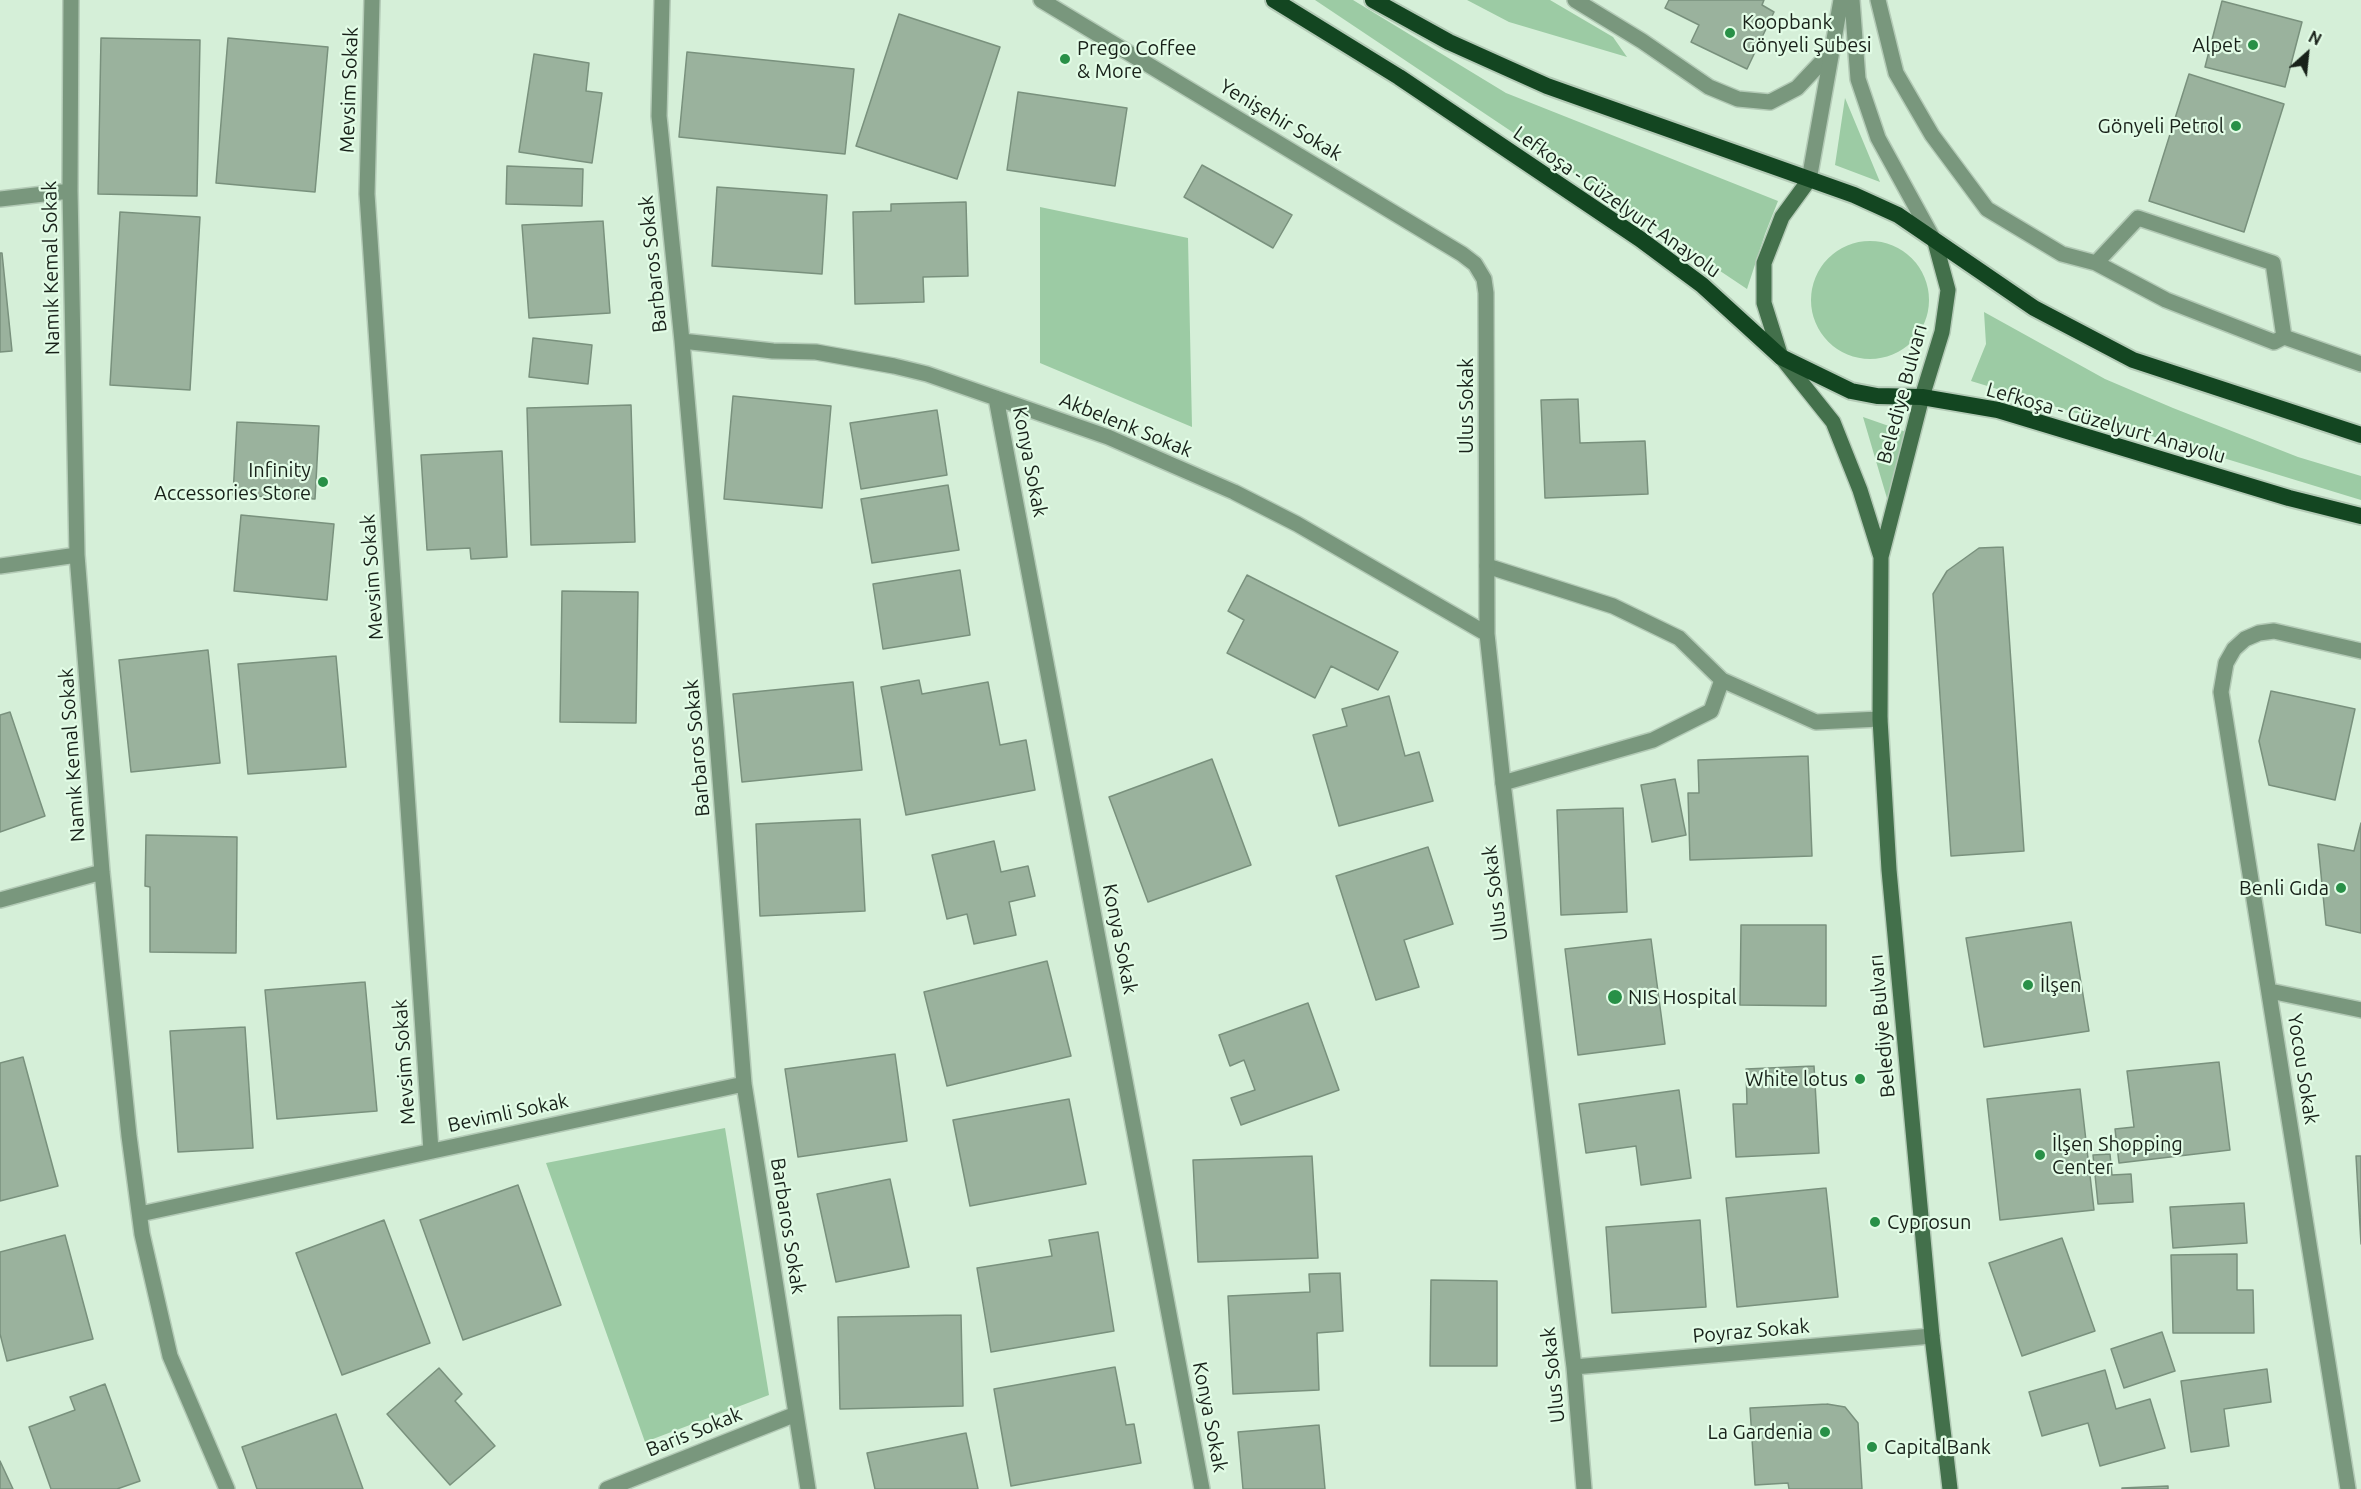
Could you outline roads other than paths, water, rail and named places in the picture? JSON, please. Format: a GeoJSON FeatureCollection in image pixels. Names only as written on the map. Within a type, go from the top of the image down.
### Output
{"type":"FeatureCollection","features":[{"type":"Feature","properties":{"kind":"highway","name":"Lefkoşa - Güzelyurt Anayolu"},"geometry":{"type":"LineString","coordinates":[[1274,0],[1400,77],[1640,239],[1702,285],[1781,357],[1851,391],[1877,396],[1922,397],[1998,410],[2289,498],[2361,516]]}},
{"type":"Feature","properties":{"kind":"highway"},"geometry":{"type":"LineString","coordinates":[[1373,0],[1449,42],[1547,86],[1854,195],[1898,215],[2034,308],[2133,360],[2361,435]]}},
{"type":"Feature","properties":{"kind":"main road","name":"Belediye Bulvarı"},"geometry":{"type":"LineString","coordinates":[[1809,180],[1782,217],[1764,263],[1764,303],[1781,357],[1833,422],[1857,481],[1881,557]]}},
{"type":"Feature","properties":{"kind":"main road","name":"Belediye Bulvarı"},"geometry":{"type":"LineString","coordinates":[[1935,242],[1948,290],[1942,332],[1922,397],[1881,557],[1880,719],[1889,870],[1932,1336],[1950,1489]]}},
{"type":"Feature","properties":{"kind":"street","name":"Namık Kemal Sokak"},"geometry":{"type":"LineString","coordinates":[[71,0],[70,191],[77,555],[102,872],[129,1136],[142,1234],[170,1356],[227,1489]]}},
{"type":"Feature","properties":{"kind":"street","name":"Mevsim Sokak"},"geometry":{"type":"LineString","coordinates":[[372,0],[367,194],[431,1150]]}},
{"type":"Feature","properties":{"kind":"street","name":"Barbaros Sokak"},"geometry":{"type":"LineString","coordinates":[[662,0],[659,116],[717,728],[744,1084],[808,1489]]}},
{"type":"Feature","properties":{"kind":"street","name":"Yenişehir Sokak"},"geometry":{"type":"LineString","coordinates":[[1041,0],[1462,254],[1475,264],[1484,279],[1486,289]]}},
{"type":"Feature","properties":{"kind":"street"},"geometry":{"type":"LineString","coordinates":[[1575,0],[1642,41],[1708,87],[1738,99],[1770,102],[1797,88],[1831,52]]}},
{"type":"Feature","properties":{"kind":"street"},"geometry":{"type":"LineString","coordinates":[[1809,180],[1841,0]]}},
{"type":"Feature","properties":{"kind":"street"},"geometry":{"type":"LineString","coordinates":[[1852,0],[1858,79],[1878,138],[1935,242]]}},
{"type":"Feature","properties":{"kind":"street"},"geometry":{"type":"LineString","coordinates":[[1878,0],[1896,73],[1932,135],[1987,209],[2062,254],[2096,263],[2166,300],[2274,342],[2284,337],[2361,363]]}},
{"type":"Feature","properties":{"kind":"street"},"geometry":{"type":"LineString","coordinates":[[0,199],[70,191]]}},
{"type":"Feature","properties":{"kind":"street"},"geometry":{"type":"LineString","coordinates":[[2096,263],[2138,218],[2273,263],[2284,337]]}},
{"type":"Feature","properties":{"kind":"street","name":"Ulus Sokak"},"geometry":{"type":"LineString","coordinates":[[1486,289],[1487,634],[1574,1367],[1584,1489]]}},
{"type":"Feature","properties":{"kind":"street","name":"Akbelenk Sokak"},"geometry":{"type":"LineString","coordinates":[[682,341],[773,351],[816,352],[868,360],[927,374],[1108,437],[1234,492],[1394,578],[1487,634]]}},
{"type":"Feature","properties":{"kind":"street","name":"Konya Sokak"},"geometry":{"type":"LineString","coordinates":[[996,398],[1202,1489]]}},
{"type":"Feature","properties":{"kind":"street"},"geometry":{"type":"LineString","coordinates":[[0,566],[77,555]]}},
{"type":"Feature","properties":{"kind":"street"},"geometry":{"type":"LineString","coordinates":[[1487,566],[1613,606],[1679,638],[1722,680],[1816,722],[1880,719]]}},
{"type":"Feature","properties":{"kind":"street","name":"Yocou Sokak"},"geometry":{"type":"LineString","coordinates":[[2348,1489],[2270,991],[2221,698],[2224,670],[2229,656],[2245,639],[2259,633],[2274,631],[2361,651]]}},
{"type":"Feature","properties":{"kind":"street"},"geometry":{"type":"LineString","coordinates":[[1503,783],[1653,740],[1711,711],[1722,680]]}},
{"type":"Feature","properties":{"kind":"street"},"geometry":{"type":"LineString","coordinates":[[0,900],[102,872]]}},
{"type":"Feature","properties":{"kind":"street"},"geometry":{"type":"LineString","coordinates":[[2270,991],[2361,1010]]}},
{"type":"Feature","properties":{"kind":"street","name":"Bevimli Sokak"},"geometry":{"type":"LineString","coordinates":[[140,1214],[744,1084]]}},
{"type":"Feature","properties":{"kind":"street","name":"Poyraz Sokak"},"geometry":{"type":"LineString","coordinates":[[1574,1367],[1932,1336]]}},
{"type":"Feature","properties":{"kind":"street","name":"Baris Sokak"},"geometry":{"type":"LineString","coordinates":[[607,1489],[796,1414]]}},
{"type":"Feature","properties":{"kind":"place","name":"Koopbank Gönyeli Şubesi"},"geometry":{"type":"Point","coordinates":[1730,33]}},
{"type":"Feature","properties":{"kind":"place","name":"Alpet"},"geometry":{"type":"Point","coordinates":[2253,45]}},
{"type":"Feature","properties":{"kind":"place","name":"Prego Coffee & More"},"geometry":{"type":"Point","coordinates":[1065,59]}},
{"type":"Feature","properties":{"kind":"place","name":"Gönyeli Petrol"},"geometry":{"type":"Point","coordinates":[2236,126]}},
{"type":"Feature","properties":{"kind":"place","name":"Infinity Accessories Store"},"geometry":{"type":"Point","coordinates":[323,482]}},
{"type":"Feature","properties":{"kind":"place","name":"Benli Gıda"},"geometry":{"type":"Point","coordinates":[2341,888]}},
{"type":"Feature","properties":{"kind":"place","name":"İlşen"},"geometry":{"type":"Point","coordinates":[2028,985]}},
{"type":"Feature","properties":{"kind":"place","name":"NIS Hospital"},"geometry":{"type":"Point","coordinates":[1615,997]}},
{"type":"Feature","properties":{"kind":"place","name":"White lotus"},"geometry":{"type":"Point","coordinates":[1860,1079]}},
{"type":"Feature","properties":{"kind":"place","name":"İlşen Shopping Center"},"geometry":{"type":"Point","coordinates":[2040,1155]}},
{"type":"Feature","properties":{"kind":"place","name":"Cyprosun"},"geometry":{"type":"Point","coordinates":[1875,1222]}},
{"type":"Feature","properties":{"kind":"place","name":"La Gardenia"},"geometry":{"type":"Point","coordinates":[1825,1432]}},
{"type":"Feature","properties":{"kind":"place","name":"CapitalBank"},"geometry":{"type":"Point","coordinates":[1872,1447]}}]}
